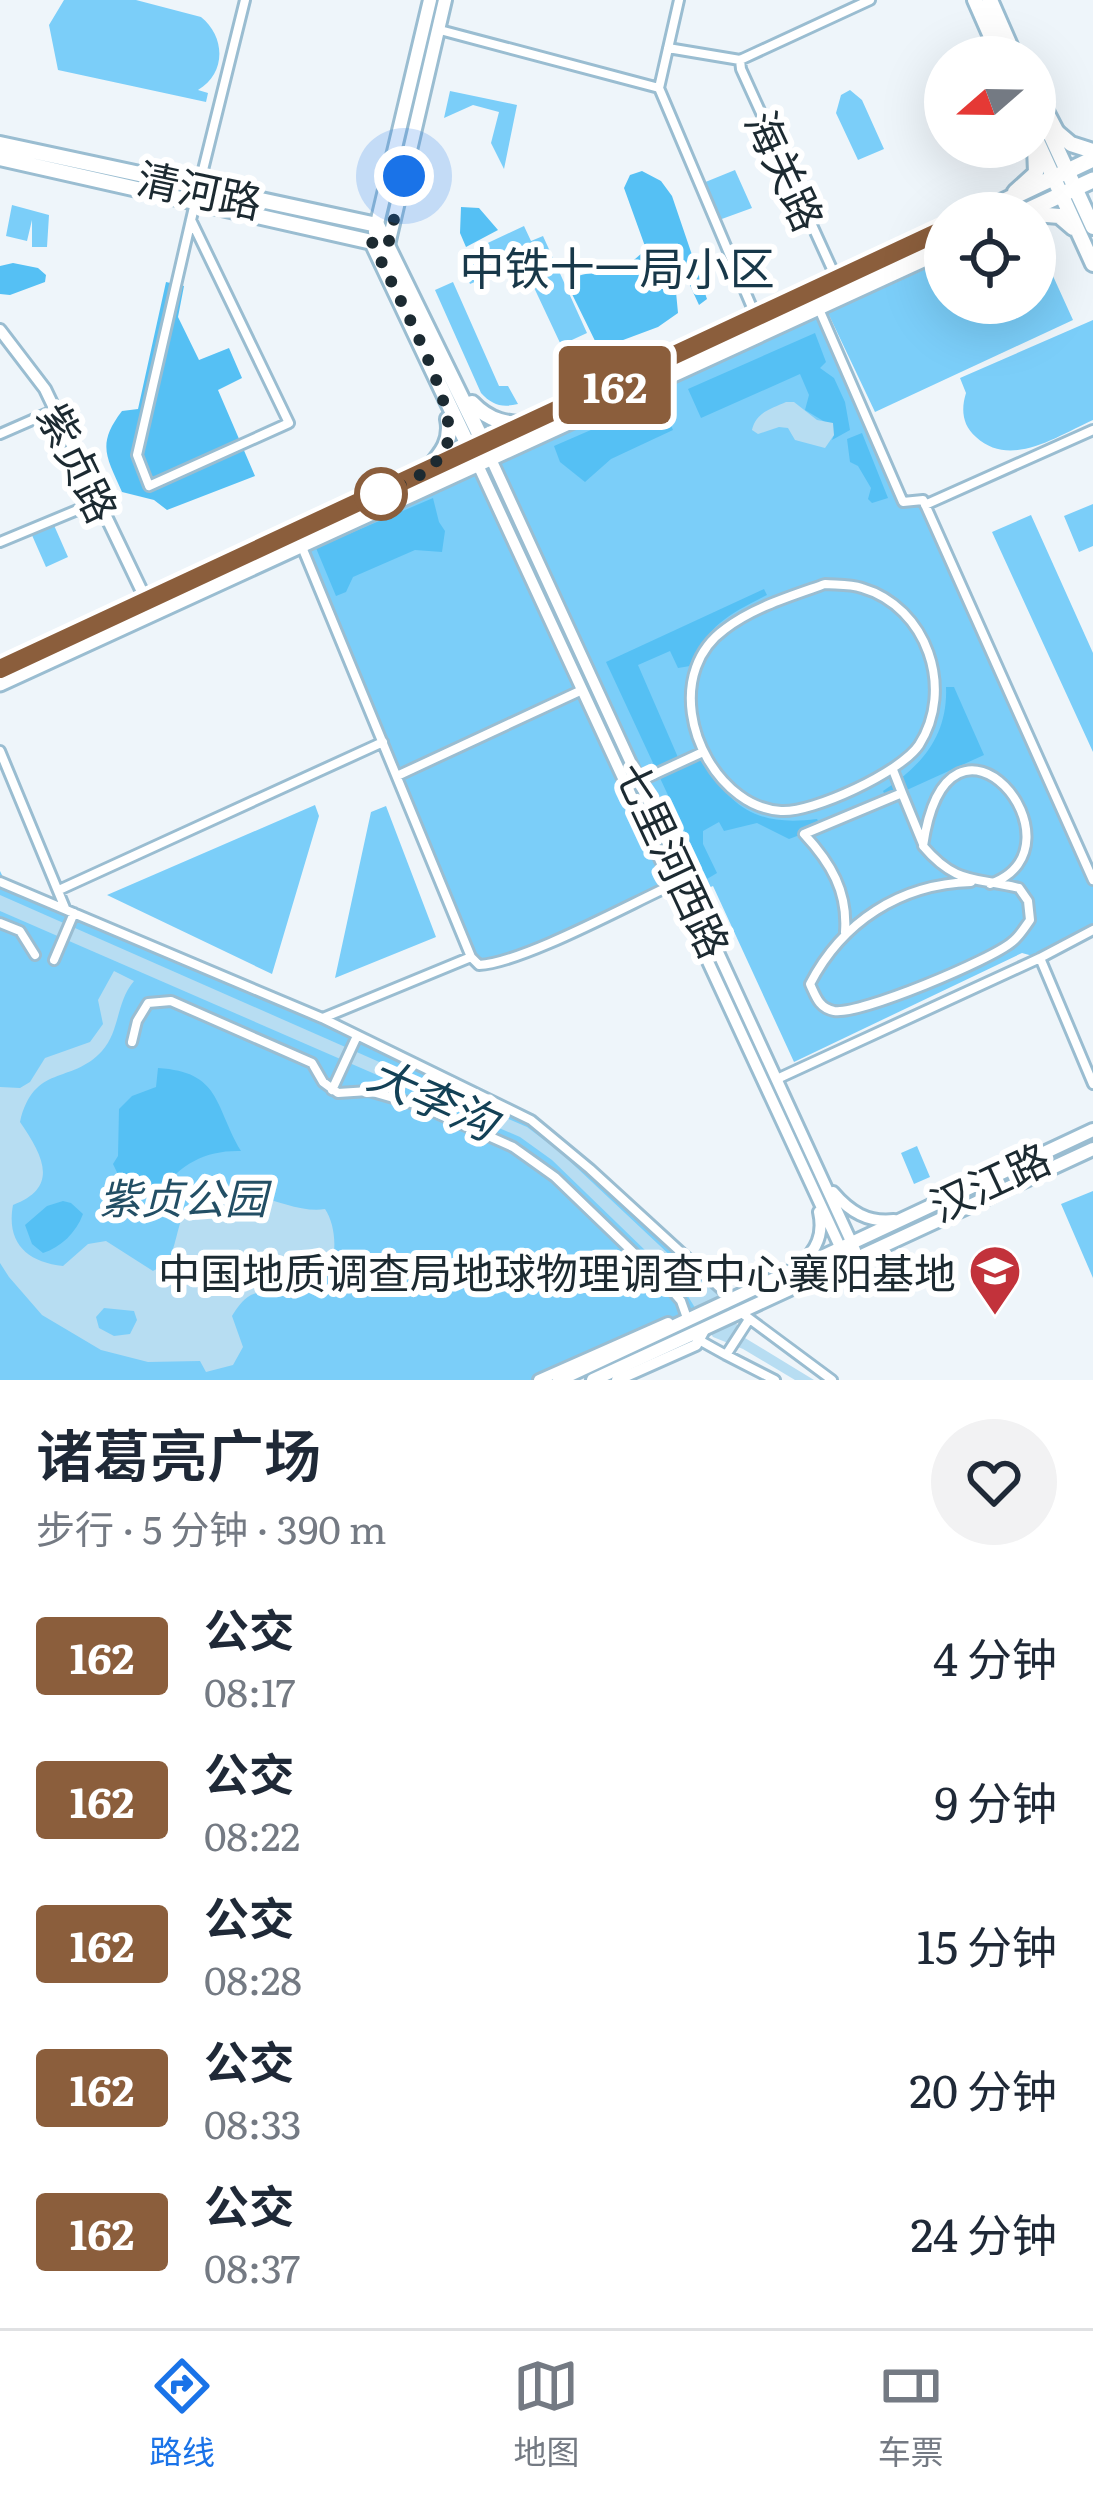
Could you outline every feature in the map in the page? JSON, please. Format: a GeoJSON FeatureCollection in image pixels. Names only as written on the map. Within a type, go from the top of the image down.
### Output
{"type":"FeatureCollection","features":[{"type":"Feature","properties":{"kind":"highway"},"geometry":{"type":"LineString","coordinates":[[1023,192],[1093,155]]}},
{"type":"Feature","properties":{"kind":"highway"},"geometry":{"type":"LineString","coordinates":[[1056,197],[1093,180]]}},
{"type":"Feature","properties":{"kind":"highway"},"geometry":{"type":"LineString","coordinates":[[0,669],[424,474],[482,456],[532,424],[924,239]]}},
{"type":"Feature","properties":{"kind":"highway"},"geometry":{"type":"LineString","coordinates":[[0,683],[301,546],[482,456],[924,259]]}},
{"type":"Feature","properties":{"kind":"main road"},"geometry":{"type":"LineString","coordinates":[[430,0],[377,225],[394,273],[459,390],[482,456]]}},
{"type":"Feature","properties":{"kind":"main road"},"geometry":{"type":"LineString","coordinates":[[445,0],[394,221],[394,273],[444,397],[482,456]]}},
{"type":"Feature","properties":{"kind":"main road"},"geometry":{"type":"LineString","coordinates":[[973,0],[989,36]]}},
{"type":"Feature","properties":{"kind":"main road"},"geometry":{"type":"LineString","coordinates":[[993,0],[1009,36]]}},
{"type":"Feature","properties":{"kind":"main road"},"geometry":{"type":"LineString","coordinates":[[1056,131],[1093,155]]}},
{"type":"Feature","properties":{"kind":"main road","name":"清河路"},"geometry":{"type":"LineString","coordinates":[[0,144],[380,244]]}},
{"type":"Feature","properties":{"kind":"main road","name":"清河路"},"geometry":{"type":"LineString","coordinates":[[0,158],[377,225]]}},
{"type":"Feature","properties":{"kind":"main road"},"geometry":{"type":"LineString","coordinates":[[1056,160],[1088,228],[1093,264]]}},
{"type":"Feature","properties":{"kind":"main road"},"geometry":{"type":"LineString","coordinates":[[1016,192],[1036,168]]}},
{"type":"Feature","properties":{"kind":"main road"},"geometry":{"type":"LineString","coordinates":[[1055,168],[1060,174]]}},
{"type":"Feature","properties":{"kind":"main road"},"geometry":{"type":"LineString","coordinates":[[328,216],[360,217],[374,212],[387,195]]}},
{"type":"Feature","properties":{"kind":"main road"},"geometry":{"type":"LineString","coordinates":[[1088,228],[1093,205]]}},
{"type":"Feature","properties":{"kind":"main road"},"geometry":{"type":"LineString","coordinates":[[1056,216],[1088,228]]}},
{"type":"Feature","properties":{"kind":"main road"},"geometry":{"type":"LineString","coordinates":[[380,244],[394,221]]}},
{"type":"Feature","properties":{"kind":"main road"},"geometry":{"type":"LineString","coordinates":[[349,237],[368,247],[394,273]]}},
{"type":"Feature","properties":{"kind":"main road"},"geometry":{"type":"LineString","coordinates":[[459,390],[482,414],[503,424],[532,424]]}},
{"type":"Feature","properties":{"kind":"main road"},"geometry":{"type":"LineString","coordinates":[[424,474],[445,449],[450,431],[444,397]]}},
{"type":"Feature","properties":{"kind":"main road","name":"汉江路"},"geometry":{"type":"LineString","coordinates":[[559,1380],[701,1336],[915,1215],[1093,1130]]}},
{"type":"Feature","properties":{"kind":"main road","name":"汉江路"},"geometry":{"type":"LineString","coordinates":[[593,1380],[640,1358],[691,1318],[742,1316],[782,1278],[850,1254],[1093,1150]]}},
{"type":"Feature","properties":{"kind":"street"},"geometry":{"type":"LineString","coordinates":[[191,220],[289,423],[149,486],[137,455],[191,220],[245,0]]}},
{"type":"Feature","properties":{"kind":"street"},"geometry":{"type":"LineString","coordinates":[[679,0],[658,88],[757,318]]}},
{"type":"Feature","properties":{"kind":"street","name":"海关路"},"geometry":{"type":"LineString","coordinates":[[668,48],[740,60],[870,0]]}},
{"type":"Feature","properties":{"kind":"street"},"geometry":{"type":"LineString","coordinates":[[438,29],[658,88]]}},
{"type":"Feature","properties":{"kind":"street","name":"海关路"},"geometry":{"type":"LineString","coordinates":[[740,60],[837,280]]}},
{"type":"Feature","properties":{"kind":"street"},"geometry":{"type":"LineString","coordinates":[[1056,126],[1060,134]]}},
{"type":"Feature","properties":{"kind":"street"},"geometry":{"type":"LineString","coordinates":[[818,307],[903,502],[923,500],[926,505],[1093,880]]}},
{"type":"Feature","properties":{"kind":"street","name":"紫贞路"},"geometry":{"type":"LineString","coordinates":[[0,329],[24,356],[55,410],[147,602]]}},
{"type":"Feature","properties":{"kind":"street"},"geometry":{"type":"LineString","coordinates":[[0,434],[55,410]]}},
{"type":"Feature","properties":{"kind":"street"},"geometry":{"type":"LineString","coordinates":[[926,505],[1093,430]]}},
{"type":"Feature","properties":{"kind":"street","name":"七里河西路"},"geometry":{"type":"LineString","coordinates":[[482,456],[582,690],[850,1254]]}},
{"type":"Feature","properties":{"kind":"street","name":"七里河西路"},"geometry":{"type":"LineString","coordinates":[[482,456],[640,782],[776,1079],[818,1184]]}},
{"type":"Feature","properties":{"kind":"street"},"geometry":{"type":"LineString","coordinates":[[0,542],[99,501]]}},
{"type":"Feature","properties":{"kind":"street"},"geometry":{"type":"LineString","coordinates":[[301,546],[471,957],[479,965],[502,960],[672,885]]}},
{"type":"Feature","properties":{"kind":"street"},"geometry":{"type":"LineString","coordinates":[[825,584],[862,588],[916,626],[933,664],[926,731],[916,750],[893,770],[808,808],[784,812],[742,797],[710,766],[695,735],[691,700],[698,661],[725,628],[782,599],[825,584]]}},
{"type":"Feature","properties":{"kind":"street"},"geometry":{"type":"LineString","coordinates":[[398,776],[582,690]]}},
{"type":"Feature","properties":{"kind":"street"},"geometry":{"type":"LineString","coordinates":[[59,890],[383,742]]}},
{"type":"Feature","properties":{"kind":"street"},"geometry":{"type":"LineString","coordinates":[[0,751],[71,912],[54,960]]}},
{"type":"Feature","properties":{"kind":"street"},"geometry":{"type":"LineString","coordinates":[[640,782],[703,752]]}},
{"type":"Feature","properties":{"kind":"street"},"geometry":{"type":"LineString","coordinates":[[893,770],[923,846],[938,863],[971,882]]}},
{"type":"Feature","properties":{"kind":"street"},"geometry":{"type":"LineString","coordinates":[[923,846],[931,809],[953,780],[989,771],[1022,785]]}},
{"type":"Feature","properties":{"kind":"street"},"geometry":{"type":"LineString","coordinates":[[845,934],[847,912],[841,887],[804,834],[902,793]]}},
{"type":"Feature","properties":{"kind":"street"},"geometry":{"type":"LineString","coordinates":[[990,884],[1023,869],[1034,854]]}},
{"type":"Feature","properties":{"kind":"street"},"geometry":{"type":"LineString","coordinates":[[0,882],[322,1018],[531,1120],[590,1169],[742,1316],[832,1380]]}},
{"type":"Feature","properties":{"kind":"street"},"geometry":{"type":"LineString","coordinates":[[971,882],[1019,888],[1028,901],[1030,920],[1012,943],[919,988],[848,1011],[830,1010],[818,1002],[810,985],[823,959],[856,921],[913,893],[971,882]]}},
{"type":"Feature","properties":{"kind":"street"},"geometry":{"type":"LineString","coordinates":[[0,923],[20,932],[35,955]]}},
{"type":"Feature","properties":{"kind":"street"},"geometry":{"type":"LineString","coordinates":[[776,1079],[1093,930]]}},
{"type":"Feature","properties":{"kind":"street"},"geometry":{"type":"LineString","coordinates":[[322,1018],[471,957]]}},
{"type":"Feature","properties":{"kind":"street"},"geometry":{"type":"LineString","coordinates":[[1040,958],[1093,1084]]}},
{"type":"Feature","properties":{"kind":"street"},"geometry":{"type":"LineString","coordinates":[[132,1042],[148,1003],[171,1001],[312,1063],[332,1090],[369,1091],[422,1106],[513,1147],[555,1177],[668,1286],[691,1318]]}},
{"type":"Feature","properties":{"kind":"street"},"geometry":{"type":"LineString","coordinates":[[332,1090],[357,1037]]}},
{"type":"Feature","properties":{"kind":"street"},"geometry":{"type":"LineString","coordinates":[[818,1184],[847,1209],[865,1217],[887,1222],[915,1215]]}},
{"type":"Feature","properties":{"kind":"street"},"geometry":{"type":"LineString","coordinates":[[782,1278],[818,1245],[822,1225],[818,1184]]}},
{"type":"Feature","properties":{"kind":"street"},"geometry":{"type":"LineString","coordinates":[[728,1352],[742,1316]]}},
{"type":"Feature","properties":{"kind":"street"},"geometry":{"type":"LineString","coordinates":[[701,1336],[776,1380]]}},
{"type":"Feature","properties":{"kind":"street"},"geometry":{"type":"LineString","coordinates":[[539,1380],[640,1358]]}},
{"type":"Feature","properties":{"kind":"street"},"geometry":{"type":"LineString","coordinates":[[617,1380],[640,1358]]}},
{"type":"Feature","properties":{"kind":"green space"},"geometry":{"type":"Polygon","coordinates":[[[64,0],[136,0],[201,17],[215,35],[219,55],[214,75],[198,90],[208,93],[206,102],[58,70],[49,25],[64,0]]]}},
{"type":"Feature","properties":{"kind":"green space"},"geometry":{"type":"Polygon","coordinates":[[[850,90],[862,100],[884,149],[858,160],[836,113],[841,95],[850,90]]]}},
{"type":"Feature","properties":{"kind":"green space"},"geometry":{"type":"Polygon","coordinates":[[[450,91],[517,105],[504,169],[491,143],[499,112],[473,105],[444,118],[450,91]]]}},
{"type":"Feature","properties":{"kind":"green space"},"geometry":{"type":"Polygon","coordinates":[[[735,170],[752,208],[719,220],[703,183],[735,170]]]}},
{"type":"Feature","properties":{"kind":"green space"},"geometry":{"type":"Polygon","coordinates":[[[12,205],[49,215],[47,247],[32,247],[32,220],[27,241],[6,236],[12,205]]]}},
{"type":"Feature","properties":{"kind":"green space"},"geometry":{"type":"Polygon","coordinates":[[[524,226],[531,241],[543,236],[587,333],[561,345],[522,262],[470,284],[458,257],[524,226]]]}},
{"type":"Feature","properties":{"kind":"green space"},"geometry":{"type":"Polygon","coordinates":[[[924,270],[924,324],[1056,324],[1056,283],[1073,320],[875,412],[828,313],[924,270]]]}},
{"type":"Feature","properties":{"kind":"green space"},"geometry":{"type":"Polygon","coordinates":[[[453,282],[499,386],[508,386],[518,404],[498,404],[481,393],[435,290],[453,282]]]}},
{"type":"Feature","properties":{"kind":"green space"},"geometry":{"type":"Polygon","coordinates":[[[818,307],[903,501],[923,500],[1093,881],[1093,930],[1040,958],[1022,953],[794,1062],[713,886],[689,896],[491,459],[818,307]]]}},
{"type":"Feature","properties":{"kind":"green space"},"geometry":{"type":"Polygon","coordinates":[[[1093,320],[1093,420],[1019,450],[990,446],[971,432],[964,416],[966,393],[960,378],[1093,320]]]}},
{"type":"Feature","properties":{"kind":"green space"},"geometry":{"type":"Polygon","coordinates":[[[478,465],[672,885],[553,941],[479,965],[471,957],[301,546],[478,465]]]}},
{"type":"Feature","properties":{"kind":"green space"},"geometry":{"type":"Polygon","coordinates":[[[1093,504],[1093,546],[1079,552],[1064,516],[1093,504]]]}},
{"type":"Feature","properties":{"kind":"green space"},"geometry":{"type":"Polygon","coordinates":[[[1031,515],[1093,653],[1093,752],[992,532],[1031,515]]]}},
{"type":"Feature","properties":{"kind":"green space"},"geometry":{"type":"Polygon","coordinates":[[[53,523],[68,557],[46,567],[31,533],[53,523]]]}},
{"type":"Feature","properties":{"kind":"green space"},"geometry":{"type":"Polygon","coordinates":[[[315,805],[319,816],[272,974],[107,895],[315,805]]]}},
{"type":"Feature","properties":{"kind":"green space"},"geometry":{"type":"Polygon","coordinates":[[[386,806],[436,937],[335,978],[371,812],[386,806]]]}},
{"type":"Feature","properties":{"kind":"green space","name":"紫贞公园"},"geometry":{"type":"Polygon","coordinates":[[[0,871],[6,883],[322,1018],[531,1120],[734,1301],[558,1380],[0,1380],[0,871]]]}},
{"type":"Feature","properties":{"kind":"green space"},"geometry":{"type":"Polygon","coordinates":[[[917,1146],[930,1177],[914,1184],[901,1153],[917,1146]]]}},
{"type":"Feature","properties":{"kind":"green space"},"geometry":{"type":"Polygon","coordinates":[[[1093,1191],[1093,1278],[1061,1204],[1093,1191]]]}},
{"type":"Feature","properties":{"kind":"shaded area"},"geometry":{"type":"Polygon","coordinates":[[[642,171],[661,181],[672,196],[707,299],[699,305],[676,255],[669,253],[662,262],[676,292],[678,313],[658,327],[599,349],[571,292],[572,278],[625,266],[646,249],[624,188],[630,175],[642,171]]]}},
{"type":"Feature","properties":{"kind":"shaded area"},"geometry":{"type":"Polygon","coordinates":[[[461,207],[479,208],[498,230],[466,247],[460,233],[461,207]]]}},
{"type":"Feature","properties":{"kind":"shaded area"},"geometry":{"type":"Polygon","coordinates":[[[13,263],[38,268],[46,275],[45,282],[0,294],[0,266],[13,263]]]}},
{"type":"Feature","properties":{"kind":"shaded area"},"geometry":{"type":"Polygon","coordinates":[[[166,282],[184,286],[178,317],[199,360],[229,348],[242,378],[218,390],[255,476],[167,510],[154,500],[122,492],[107,451],[109,433],[122,411],[138,409],[166,282]]]}},
{"type":"Feature","properties":{"kind":"shaded area"},"geometry":{"type":"Polygon","coordinates":[[[815,333],[826,362],[820,368],[834,378],[850,430],[832,440],[834,435],[825,422],[805,410],[809,395],[800,374],[701,418],[688,389],[815,333]]]}},
{"type":"Feature","properties":{"kind":"shaded area"},"geometry":{"type":"Polygon","coordinates":[[[660,400],[673,430],[611,459],[585,482],[560,462],[554,446],[660,400]]]}},
{"type":"Feature","properties":{"kind":"shaded area"},"geometry":{"type":"Polygon","coordinates":[[[862,433],[888,498],[872,503],[868,499],[871,488],[858,466],[850,462],[847,439],[862,433]]]}},
{"type":"Feature","properties":{"kind":"shaded area"},"geometry":{"type":"Polygon","coordinates":[[[433,498],[445,531],[442,552],[415,550],[353,577],[346,592],[336,596],[316,548],[433,498]]]}},
{"type":"Feature","properties":{"kind":"shaded area"},"geometry":{"type":"Polygon","coordinates":[[[764,589],[767,595],[712,630],[690,666],[678,668],[670,651],[638,665],[680,762],[697,754],[733,800],[760,816],[817,819],[821,827],[789,839],[757,823],[724,831],[719,822],[703,831],[703,844],[717,873],[707,879],[606,662],[764,589]]]}},
{"type":"Feature","properties":{"kind":"shaded area"},"geometry":{"type":"Polygon","coordinates":[[[946,687],[954,687],[984,755],[887,799],[883,791],[930,748],[942,720],[946,687]]]}},
{"type":"Feature","properties":{"kind":"shaded area"},"geometry":{"type":"Polygon","coordinates":[[[158,1068],[194,1076],[205,1084],[241,1151],[196,1160],[161,1191],[145,1195],[125,1189],[113,1164],[118,1156],[119,1109],[132,1096],[156,1087],[158,1068]]]}},
{"type":"Feature","properties":{"kind":"shaded area"},"geometry":{"type":"Polygon","coordinates":[[[63,1201],[83,1214],[67,1238],[43,1253],[32,1244],[25,1225],[47,1206],[63,1201]]]}},
{"type":"Feature","properties":{"kind":"water"},"geometry":{"type":"Polygon","coordinates":[[[794,402],[817,420],[833,423],[834,435],[825,448],[795,440],[788,428],[758,434],[752,430],[761,415],[794,402]]]}},
{"type":"Feature","properties":{"kind":"water","name":"大李沟"},"geometry":{"type":"Polygon","coordinates":[[[0,895],[527,1127],[691,1275],[708,1284],[745,1338],[814,1380],[795,1380],[713,1337],[681,1285],[552,1160],[520,1137],[0,911],[0,895]]]}},
{"type":"Feature","properties":{"kind":"water"},"geometry":{"type":"Polygon","coordinates":[[[114,971],[134,981],[102,1051],[44,1083],[26,1103],[20,1122],[43,1169],[37,1189],[13,1205],[16,1240],[39,1260],[63,1266],[88,1244],[106,1241],[153,1271],[167,1263],[186,1208],[203,1192],[235,1190],[291,1206],[325,1209],[333,1230],[334,1254],[325,1277],[307,1291],[264,1292],[245,1299],[232,1316],[243,1347],[233,1365],[206,1372],[200,1361],[148,1362],[101,1350],[42,1315],[0,1263],[0,1087],[20,1088],[30,1082],[45,1058],[90,1042],[103,1024],[98,1000],[114,971]],[[104,1308],[96,1317],[99,1328],[114,1336],[130,1334],[137,1320],[134,1311],[104,1308]]]}},
{"type":"Feature","properties":{"kind":"bus line","name":"162"},"geometry":{"type":"LineString","coordinates":[[0,669],[924,239]]}},
{"type":"Feature","properties":{"kind":"place","name":"中国地质调查局地球物理调查中心襄阳基地"},"geometry":{"type":"Point","coordinates":[995,1317]}},
{"type":"Feature","properties":{"kind":"district","name":"中铁十一局小区"},"geometry":{"type":"Point","coordinates":[617,265]}},
{"type":"Feature","properties":{"kind":"route"},"geometry":{"type":"LineString","coordinates":[[381,494],[424,474],[445,449],[450,431],[444,397],[372,242],[388,245],[404,176]]}}]}
